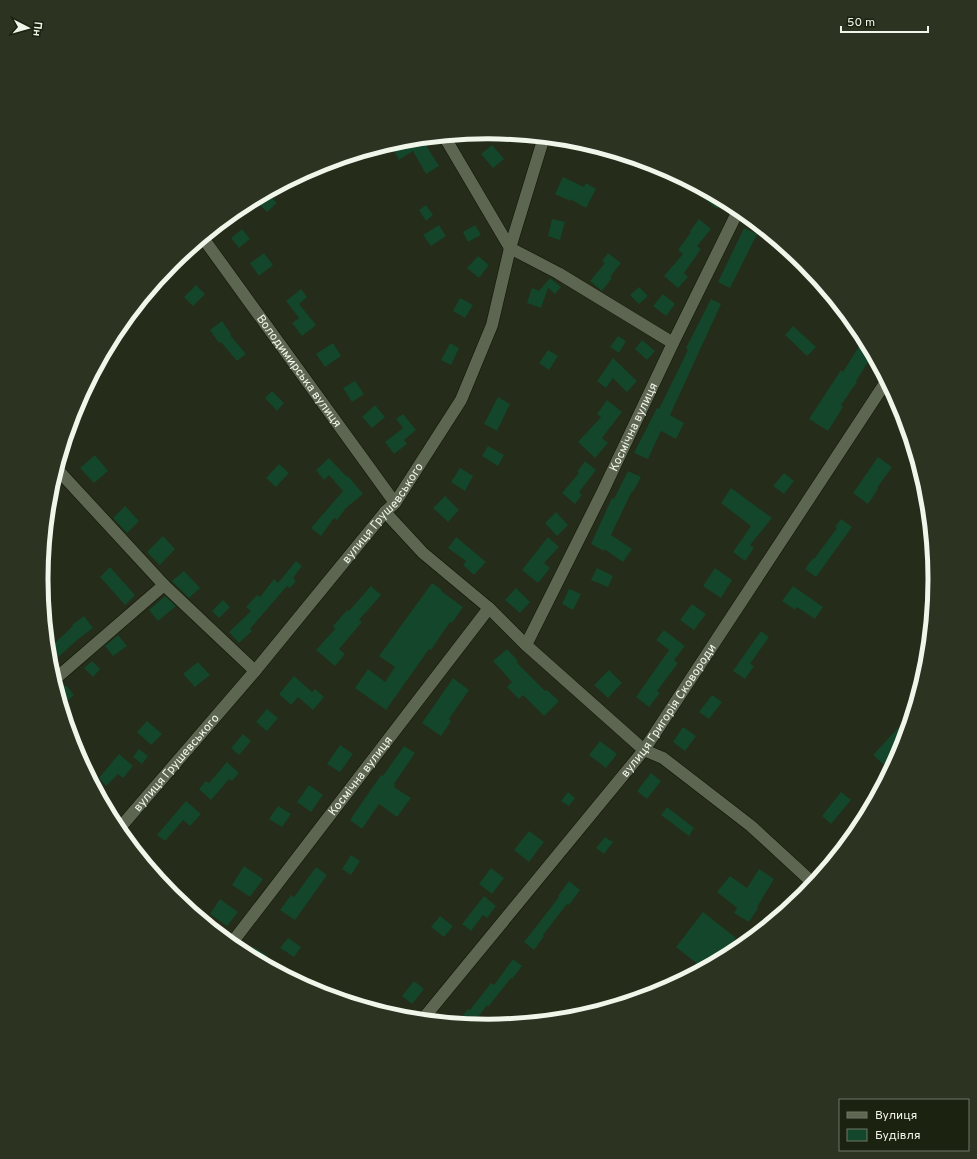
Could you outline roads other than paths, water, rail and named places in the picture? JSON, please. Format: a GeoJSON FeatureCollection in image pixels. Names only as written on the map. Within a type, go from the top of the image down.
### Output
{"type":"FeatureCollection","features":[{"type":"Feature","properties":{"kind":"street"},"geometry":{"type":"LineString","coordinates":[[447,141],[510,248],[558,273],[673,343]]}},
{"type":"Feature","properties":{"kind":"street","name":"вулиця Грушевського"},"geometry":{"type":"LineString","coordinates":[[123,825],[255,671],[385,512],[395,503],[461,400],[492,325],[510,248],[542,143]]}},
{"type":"Feature","properties":{"kind":"street","name":"Космічна вулиця"},"geometry":{"type":"LineString","coordinates":[[526,645],[603,491],[673,343],[736,215]]}},
{"type":"Feature","properties":{"kind":"street","name":"Володимирська вулиця"},"geometry":{"type":"LineString","coordinates":[[206,242],[395,503]]}},
{"type":"Feature","properties":{"kind":"street","name":"вулиця Григорія Сковороди"},"geometry":{"type":"LineString","coordinates":[[426,1015],[644,750],[884,385]]}},
{"type":"Feature","properties":{"kind":"street"},"geometry":{"type":"LineString","coordinates":[[61,473],[164,585],[255,671]]}},
{"type":"Feature","properties":{"kind":"street"},"geometry":{"type":"LineString","coordinates":[[385,512],[423,553],[489,608],[526,645],[644,750],[663,758],[751,826],[810,880]]}},
{"type":"Feature","properties":{"kind":"street"},"geometry":{"type":"LineString","coordinates":[[59,676],[164,585]]}},
{"type":"Feature","properties":{"kind":"street","name":"Космічна вулиця"},"geometry":{"type":"LineString","coordinates":[[235,939],[489,608]]}}]}
